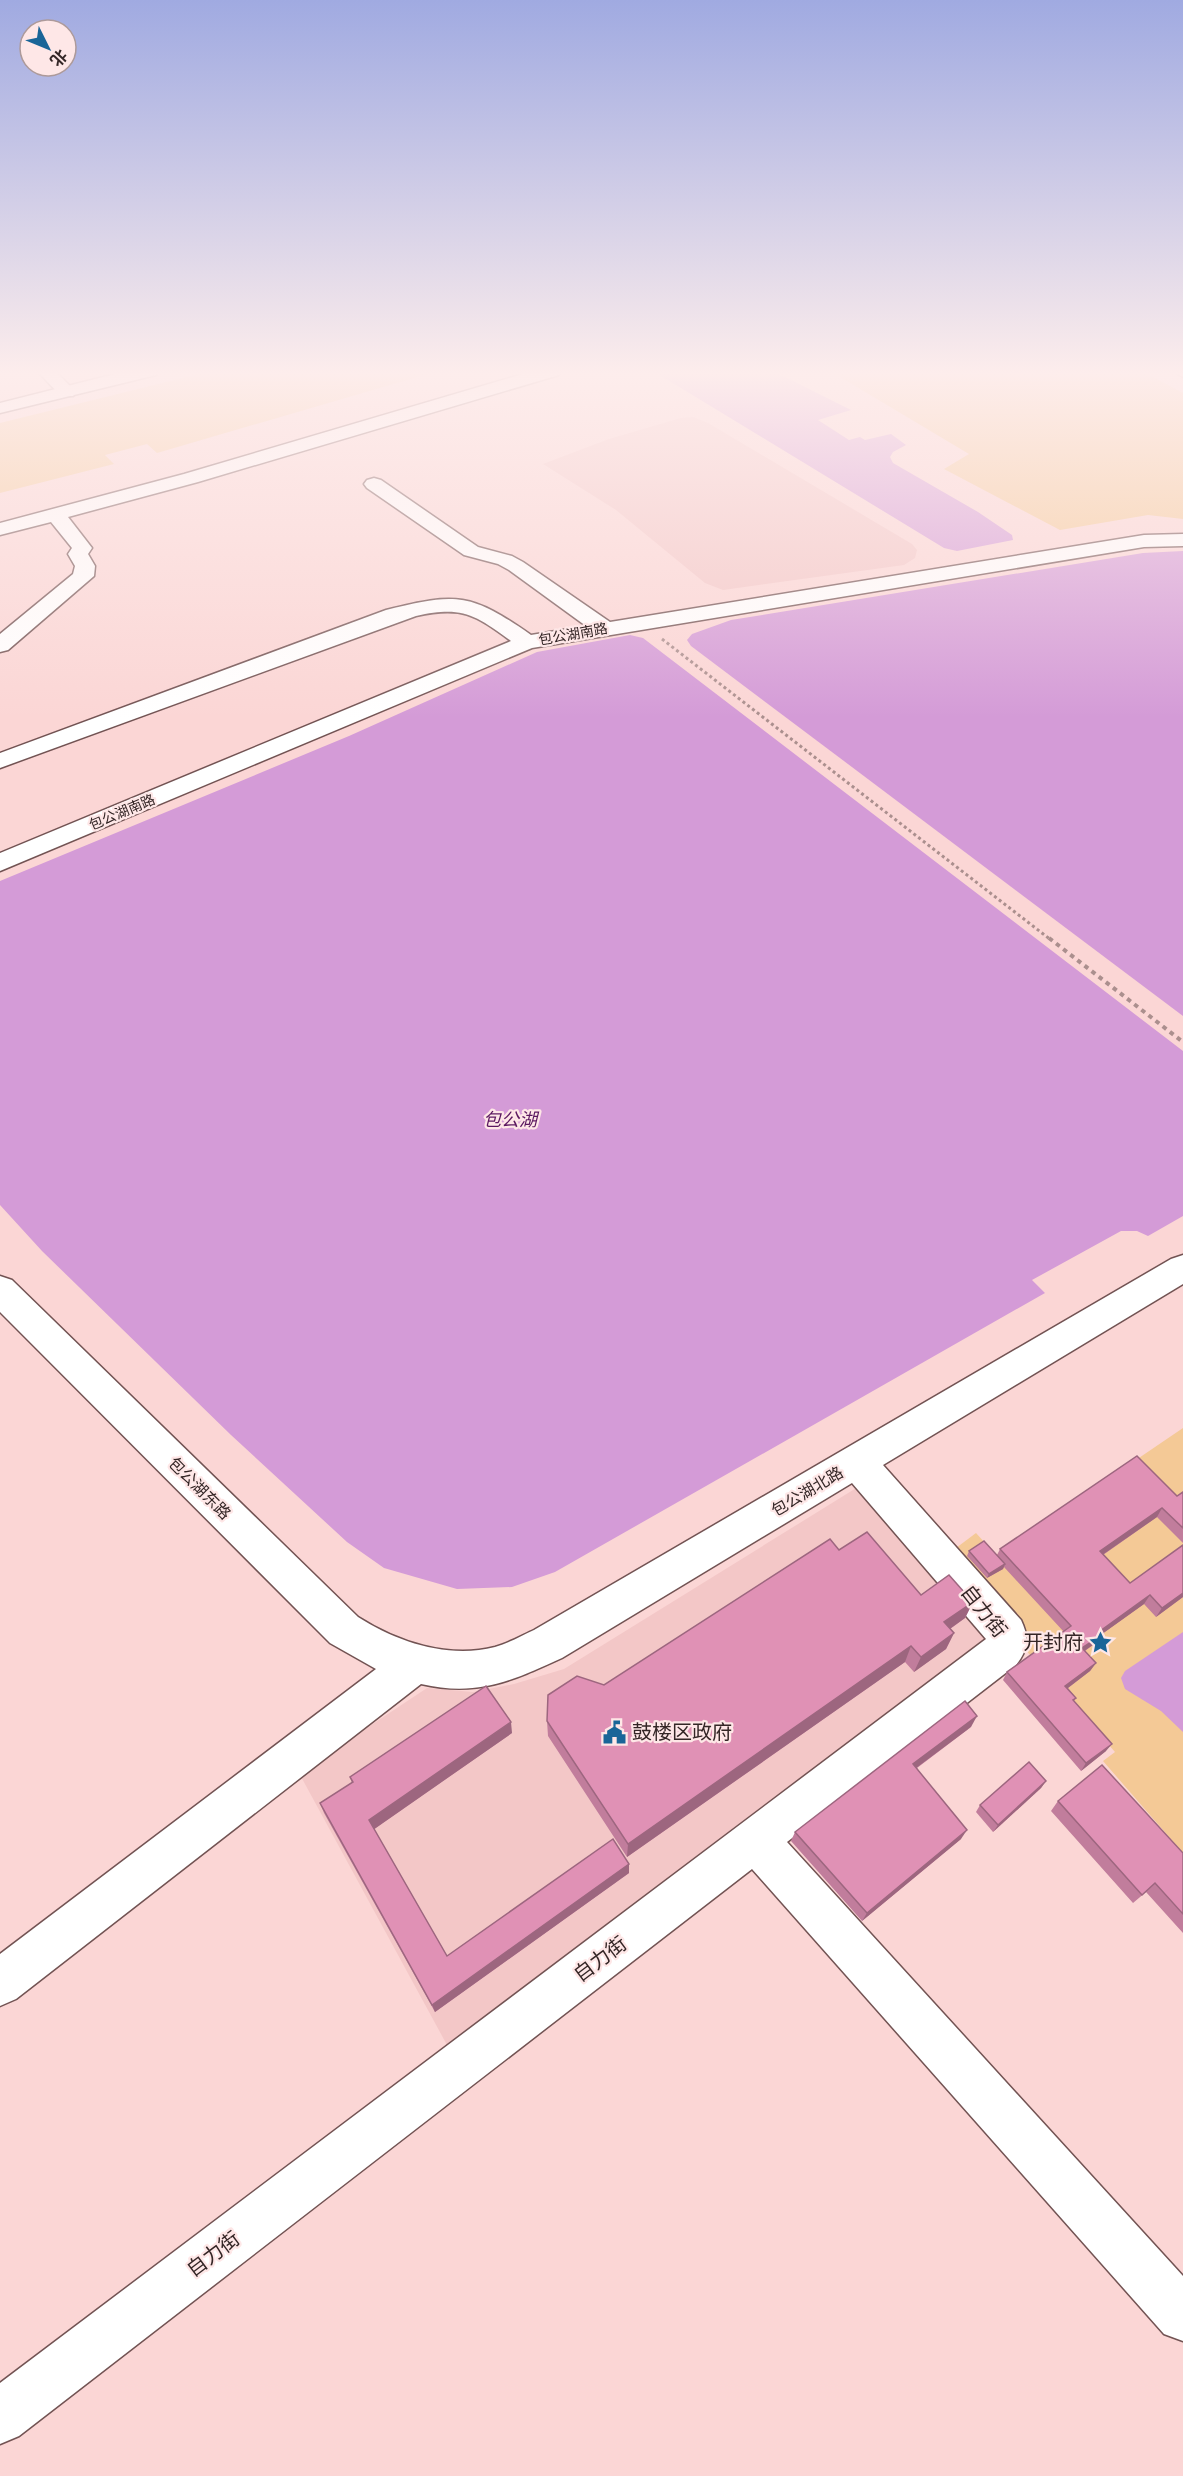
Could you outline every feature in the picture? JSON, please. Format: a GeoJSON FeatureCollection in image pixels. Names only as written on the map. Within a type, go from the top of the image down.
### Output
{"type":"FeatureCollection","features":[{"type":"Feature","properties":{"kind":"street"},"geometry":{"type":"LineString","coordinates":[[0,529],[159,487]]}},
{"type":"Feature","properties":{"kind":"street"},"geometry":{"type":"LineString","coordinates":[[378,487],[471,551],[506,560],[516,566],[604,628]]}},
{"type":"Feature","properties":{"kind":"street"},"geometry":{"type":"LineString","coordinates":[[0,645],[83,576],[85,566],[78,554],[82,548],[56,514]]}},
{"type":"Feature","properties":{"kind":"street","name":"包公湖南路"},"geometry":{"type":"LineString","coordinates":[[0,863],[527,642],[1144,541],[1183,540]]}},
{"type":"Feature","properties":{"kind":"street"},"geometry":{"type":"LineString","coordinates":[[0,736],[7,758],[394,615],[432,606],[452,605],[480,611],[527,642]]}},
{"type":"Feature","properties":{"kind":"street","name":"包公湖北路"},"geometry":{"type":"LineString","coordinates":[[417,1662],[450,1670],[487,1668],[505,1664],[548,1644],[1183,1268]]}},
{"type":"Feature","properties":{"kind":"street","name":"包公湖东路"},"geometry":{"type":"LineString","coordinates":[[0,1290],[344,1630],[373,1648],[417,1662]]}},
{"type":"Feature","properties":{"kind":"street","name":"自力街"},"geometry":{"type":"LineString","coordinates":[[0,2417],[1002,1651],[1007,1645],[1006,1633],[856,1462]]}},
{"type":"Feature","properties":{"kind":"street"},"geometry":{"type":"LineString","coordinates":[[0,1983],[417,1662]]}},
{"type":"Feature","properties":{"kind":"street"},"geometry":{"type":"LineString","coordinates":[[756,1840],[1183,2315]]}},
{"type":"Feature","properties":{"kind":"path"},"geometry":{"type":"LineString","coordinates":[[640,622],[1183,1042]]}},
{"type":"Feature","properties":{"kind":"shaded area"},"geometry":{"type":"Polygon","coordinates":[[[0,487],[25,487],[0,493],[0,487]]]}},
{"type":"Feature","properties":{"kind":"shaded area"},"geometry":{"type":"Polygon","coordinates":[[[579,487],[815,487],[912,544],[917,550],[915,558],[904,565],[723,590],[705,583],[616,510],[579,487]]]}},
{"type":"Feature","properties":{"kind":"shaded area"},"geometry":{"type":"Polygon","coordinates":[[[977,487],[1183,487],[1183,519],[1148,515],[1060,530],[977,487]]]}},
{"type":"Feature","properties":{"kind":"shaded area","name":"开封府"},"geometry":{"type":"Polygon","coordinates":[[[1183,1428],[1183,1853],[1103,1761],[1115,1752],[944,1557],[976,1533],[996,1555],[1183,1428]]]}},
{"type":"Feature","properties":{"kind":"shaded area","name":"鼓楼区政府"},"geometry":{"type":"Polygon","coordinates":[[[874,1477],[1007,1629],[447,2045],[299,1773],[427,1688],[473,1692],[514,1684],[564,1669],[874,1477]]]}},
{"type":"Feature","properties":{"kind":"water"},"geometry":{"type":"Polygon","coordinates":[[[843,487],[934,487],[978,512],[1012,535],[1013,540],[957,551],[944,548],[843,487]]]}},
{"type":"Feature","properties":{"kind":"water"},"geometry":{"type":"Polygon","coordinates":[[[1183,551],[1183,1016],[691,646],[687,640],[692,634],[731,620],[1143,553],[1183,551]]]}},
{"type":"Feature","properties":{"kind":"water","name":"包公湖"},"geometry":{"type":"Polygon","coordinates":[[[630,635],[643,638],[1183,1051],[1183,1216],[1148,1236],[1137,1231],[1121,1231],[1032,1280],[1045,1293],[555,1572],[512,1587],[457,1589],[384,1568],[347,1542],[231,1435],[42,1251],[0,1205],[0,881],[349,736],[537,652],[630,635]]]}},
{"type":"Feature","properties":{"kind":"water"},"geometry":{"type":"Polygon","coordinates":[[[1183,1632],[1183,1732],[1161,1711],[1125,1689],[1121,1678],[1125,1671],[1183,1632]]]}},
{"type":"Feature","properties":{"kind":"building"},"geometry":{"type":"Polygon","coordinates":[[[1137,1456],[1177,1496],[1183,1492],[1183,1528],[1162,1508],[1100,1551],[1130,1583],[1183,1545],[1183,1593],[1162,1608],[1150,1595],[1100,1631],[1103,1634],[1082,1648],[1096,1663],[1065,1686],[1076,1698],[1073,1700],[1112,1744],[1086,1763],[1007,1672],[1071,1626],[1000,1549],[1137,1456]]]}},
{"type":"Feature","properties":{"kind":"building"},"geometry":{"type":"Polygon","coordinates":[[[867,1532],[921,1595],[949,1575],[973,1602],[944,1622],[954,1633],[921,1657],[911,1646],[628,1844],[547,1721],[548,1695],[577,1676],[604,1685],[830,1539],[839,1550],[867,1532]]]}},
{"type":"Feature","properties":{"kind":"building"},"geometry":{"type":"Polygon","coordinates":[[[984,1541],[1005,1564],[989,1574],[969,1551],[984,1541]]]}},
{"type":"Feature","properties":{"kind":"building"},"geometry":{"type":"Polygon","coordinates":[[[486,1686],[511,1722],[369,1820],[447,1956],[613,1839],[629,1864],[432,2005],[320,1803],[353,1782],[350,1777],[486,1686]]]}},
{"type":"Feature","properties":{"kind":"building"},"geometry":{"type":"Polygon","coordinates":[[[965,1701],[977,1716],[913,1764],[967,1830],[867,1913],[795,1832],[965,1701]]]}},
{"type":"Feature","properties":{"kind":"building"},"geometry":{"type":"Polygon","coordinates":[[[1029,1762],[1046,1781],[998,1825],[980,1805],[1029,1762]]]}},
{"type":"Feature","properties":{"kind":"building"},"geometry":{"type":"Polygon","coordinates":[[[1102,1765],[1183,1853],[1183,1914],[1155,1883],[1142,1895],[1058,1801],[1102,1765]]]}},
{"type":"Feature","properties":{"kind":"place","name":"开封府"},"geometry":{"type":"Point","coordinates":[1101,1642]}},
{"type":"Feature","properties":{"kind":"place","name":"鼓楼区政府"},"geometry":{"type":"Point","coordinates":[614,1732]}}]}
